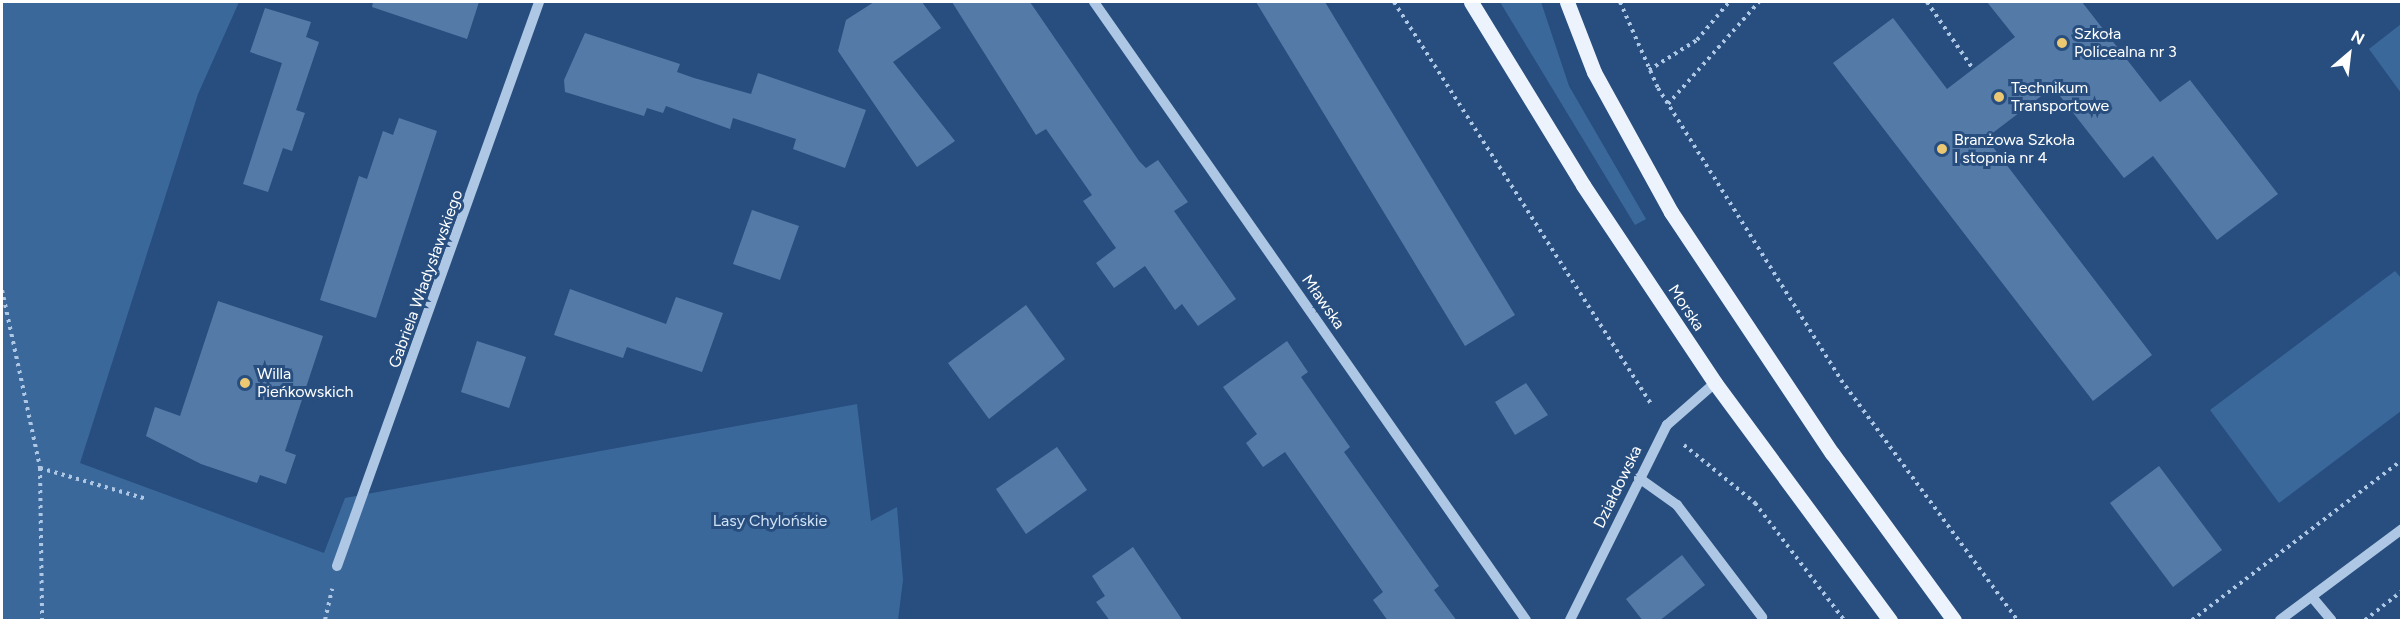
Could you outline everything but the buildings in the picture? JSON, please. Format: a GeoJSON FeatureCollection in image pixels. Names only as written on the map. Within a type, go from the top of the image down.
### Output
{"type":"FeatureCollection","features":[{"type":"Feature","properties":{"kind":"main road","name":"Morska"},"geometry":{"type":"LineString","coordinates":[[1471,2],[1582,185],[1714,383],[1890,621]]}},
{"type":"Feature","properties":{"kind":"main road"},"geometry":{"type":"LineString","coordinates":[[1567,2],[1594,72],[1671,212],[1832,453],[1954,621]]}},
{"type":"Feature","properties":{"kind":"street","name":"Gabriela Władysławskiego"},"geometry":{"type":"LineString","coordinates":[[337,566],[539,2]]}},
{"type":"Feature","properties":{"kind":"street","name":"Mławska"},"geometry":{"type":"LineString","coordinates":[[1095,2],[1526,621]]}},
{"type":"Feature","properties":{"kind":"street","name":"Działdowska"},"geometry":{"type":"LineString","coordinates":[[1570,621],[1667,425],[1714,383]]}},
{"type":"Feature","properties":{"kind":"street"},"geometry":{"type":"LineString","coordinates":[[1639,478],[1677,505],[1762,617]]}},
{"type":"Feature","properties":{"kind":"street"},"geometry":{"type":"LineString","coordinates":[[2280,621],[2402,529]]}},
{"type":"Feature","properties":{"kind":"street"},"geometry":{"type":"LineString","coordinates":[[2312,597],[2331,621]]}},
{"type":"Feature","properties":{"kind":"path"},"geometry":{"type":"LineString","coordinates":[[1394,2],[1667,425],[1755,503],[1844,621]]}},
{"type":"Feature","properties":{"kind":"path"},"geometry":{"type":"LineString","coordinates":[[1620,2],[1648,70],[1841,380],[2017,621]]}},
{"type":"Feature","properties":{"kind":"path"},"geometry":{"type":"LineString","coordinates":[[1648,70],[1697,40],[1729,2]]}},
{"type":"Feature","properties":{"kind":"path"},"geometry":{"type":"LineString","coordinates":[[1668,104],[1759,2]]}},
{"type":"Feature","properties":{"kind":"path"},"geometry":{"type":"LineString","coordinates":[[1928,2],[1973,69]]}},
{"type":"Feature","properties":{"kind":"path"},"geometry":{"type":"LineString","coordinates":[[2,290],[40,468],[42,621]]}},
{"type":"Feature","properties":{"kind":"path"},"geometry":{"type":"LineString","coordinates":[[2192,621],[2401,463]]}},
{"type":"Feature","properties":{"kind":"path"},"geometry":{"type":"LineString","coordinates":[[40,468],[147,499]]}},
{"type":"Feature","properties":{"kind":"path"},"geometry":{"type":"LineString","coordinates":[[2365,621],[2402,591]]}},
{"type":"Feature","properties":{"kind":"green space","name":"Lasy Chylońskie"},"geometry":{"type":"Polygon","coordinates":[[[2,2],[239,2],[198,94],[80,463],[324,553],[345,498],[857,404],[871,521],[897,507],[903,580],[898,620],[2,620],[2,2]]]}},
{"type":"Feature","properties":{"kind":"green space"},"geometry":{"type":"Polygon","coordinates":[[[1500,2],[1541,2],[1569,86],[1646,219],[1635,225],[1500,2]]]}},
{"type":"Feature","properties":{"kind":"green space"},"geometry":{"type":"Polygon","coordinates":[[[2401,24],[2401,93],[2369,49],[2401,24]]]}},
{"type":"Feature","properties":{"kind":"green space"},"geometry":{"type":"Polygon","coordinates":[[[2395,271],[2402,279],[2401,411],[2279,503],[2210,410],[2395,271]]]}},
{"type":"Feature","properties":{"kind":"place","name":"Szkoła Policealna nr 3"},"geometry":{"type":"Point","coordinates":[2062,43]}},
{"type":"Feature","properties":{"kind":"place","name":"Technikum Transportowe"},"geometry":{"type":"Point","coordinates":[1999,97]}},
{"type":"Feature","properties":{"kind":"place","name":"Branżowa Szkoła I stopnia nr 4"},"geometry":{"type":"Point","coordinates":[1942,149]}},
{"type":"Feature","properties":{"kind":"place","name":"Willa Pieńkowskich"},"geometry":{"type":"Point","coordinates":[245,383]}}]}
